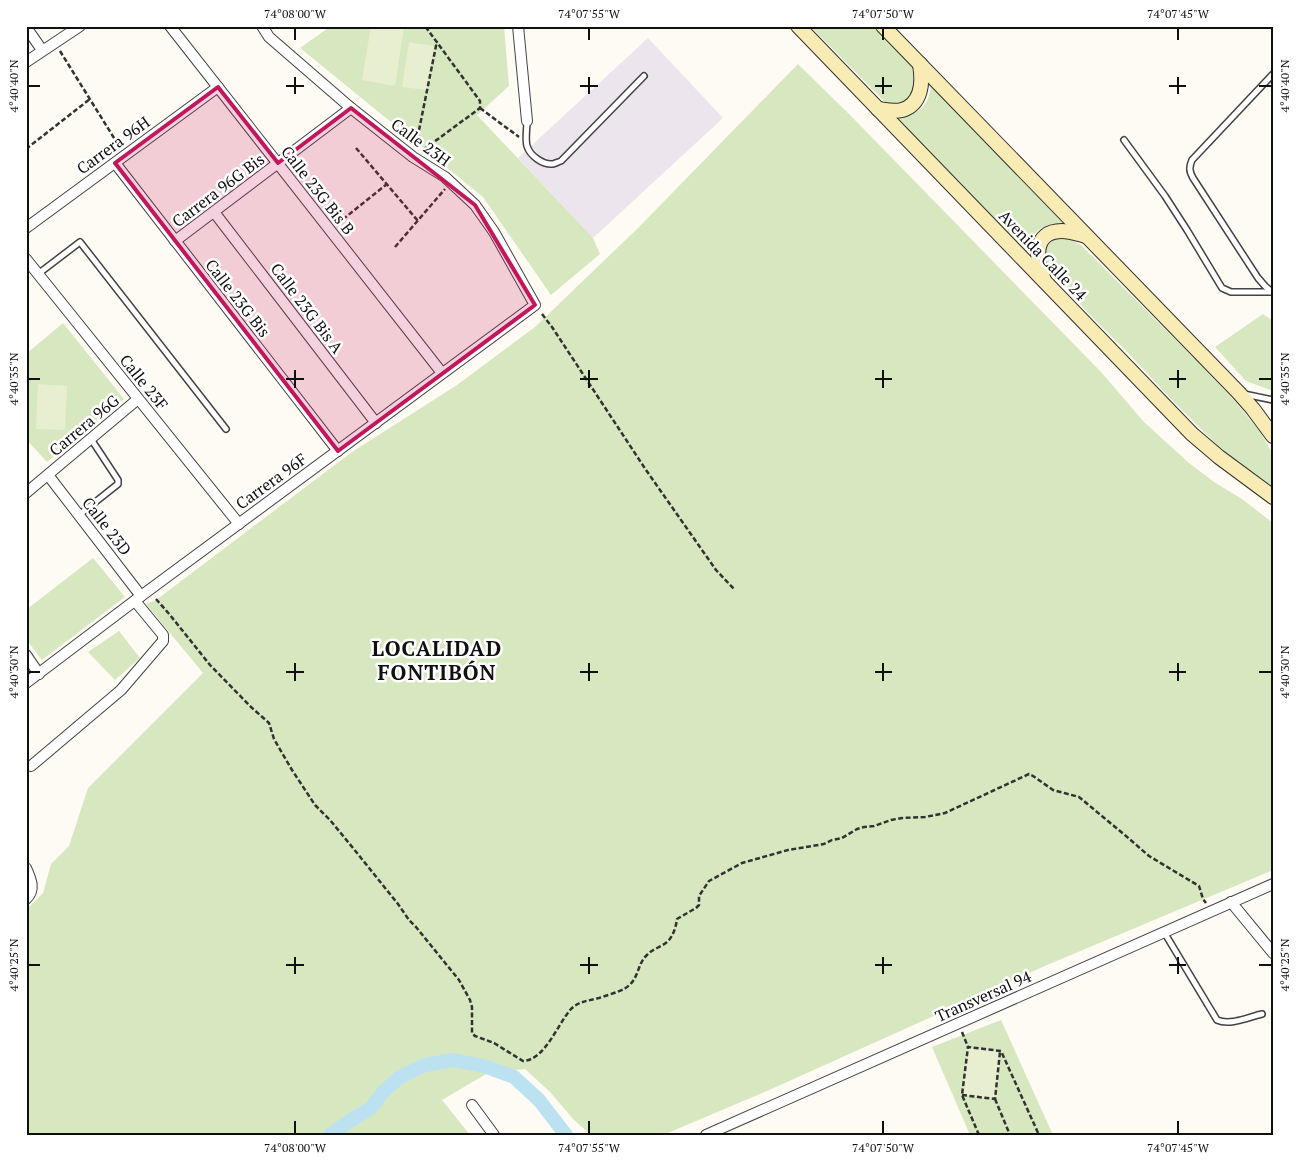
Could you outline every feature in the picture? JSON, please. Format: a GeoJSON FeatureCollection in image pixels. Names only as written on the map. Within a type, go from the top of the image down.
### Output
{"type":"FeatureCollection","features":[{"type":"Feature","properties":{"kind":"main road","name":"Avenida Calle 24"},"geometry":{"type":"LineString","coordinates":[[798,26],[1192,434],[1273,498]]}},
{"type":"Feature","properties":{"kind":"main road"},"geometry":{"type":"LineString","coordinates":[[883,26],[1239,393],[1273,436]]}},
{"type":"Feature","properties":{"kind":"main road"},"geometry":{"type":"LineString","coordinates":[[878,109],[900,111],[909,107],[916,100],[922,82],[920,64]]}},
{"type":"Feature","properties":{"kind":"main road"},"geometry":{"type":"LineString","coordinates":[[1045,282],[1039,268],[1038,251],[1040,243],[1045,236],[1062,231],[1086,236]]}},
{"type":"Feature","properties":{"kind":"street"},"geometry":{"type":"LineString","coordinates":[[26,62],[80,26]]}},
{"type":"Feature","properties":{"kind":"street","name":"Calle 23G Bis B"},"geometry":{"type":"LineString","coordinates":[[170,26],[442,373]]}},
{"type":"Feature","properties":{"kind":"street","name":"Calle 23H"},"geometry":{"type":"LineString","coordinates":[[262,26],[269,37],[351,108],[413,156],[445,177],[475,205],[494,232],[535,305]]}},
{"type":"Feature","properties":{"kind":"street"},"geometry":{"type":"LineString","coordinates":[[518,26],[527,122]]}},
{"type":"Feature","properties":{"kind":"street"},"geometry":{"type":"LineString","coordinates":[[26,27],[42,50]]}},
{"type":"Feature","properties":{"kind":"street","name":"Carrera 96H"},"geometry":{"type":"LineString","coordinates":[[26,228],[218,87]]}},
{"type":"Feature","properties":{"kind":"street","name":"Carrera 96G Bis"},"geometry":{"type":"LineString","coordinates":[[175,241],[351,108]]}},
{"type":"Feature","properties":{"kind":"street","name":"Calle 23G Bis"},"geometry":{"type":"LineString","coordinates":[[114,163],[338,451]]}},
{"type":"Feature","properties":{"kind":"street","name":"Calle 23G Bis A"},"geometry":{"type":"LineString","coordinates":[[214,212],[376,423]]}},
{"type":"Feature","properties":{"kind":"street","name":"Calle 23F"},"geometry":{"type":"LineString","coordinates":[[26,259],[239,524]]}},
{"type":"Feature","properties":{"kind":"street","name":"Carrera 96F"},"geometry":{"type":"LineString","coordinates":[[26,683],[150,589],[535,305]]}},
{"type":"Feature","properties":{"kind":"street","name":"Carrera 96G"},"geometry":{"type":"LineString","coordinates":[[26,493],[138,399]]}},
{"type":"Feature","properties":{"kind":"street","name":"Calle 23D"},"geometry":{"type":"LineString","coordinates":[[32,766],[121,690],[164,641],[164,635],[79,515],[48,475]]}},
{"type":"Feature","properties":{"kind":"street"},"geometry":{"type":"LineString","coordinates":[[26,655],[39,674]]}},
{"type":"Feature","properties":{"kind":"street"},"geometry":{"type":"LineString","coordinates":[[26,868],[32,881],[32,888],[30,896],[26,899]]}},
{"type":"Feature","properties":{"kind":"street","name":"Transversal 94"},"geometry":{"type":"LineString","coordinates":[[706,1135],[1273,884]]}},
{"type":"Feature","properties":{"kind":"street"},"geometry":{"type":"LineString","coordinates":[[1231,902],[1273,953]]}},
{"type":"Feature","properties":{"kind":"street"},"geometry":{"type":"LineString","coordinates":[[472,1104],[494,1135]]}},
{"type":"Feature","properties":{"kind":"lane"},"geometry":{"type":"LineString","coordinates":[[1273,74],[1192,160],[1190,166],[1190,173],[1253,271],[1265,286],[1273,292]]}},
{"type":"Feature","properties":{"kind":"lane"},"geometry":{"type":"LineString","coordinates":[[527,122],[526,143],[528,149],[535,157],[544,162],[553,164],[561,161],[644,76]]}},
{"type":"Feature","properties":{"kind":"lane"},"geometry":{"type":"LineString","coordinates":[[1124,140],[1165,196],[1222,288],[1230,292],[1273,292]]}},
{"type":"Feature","properties":{"kind":"lane"},"geometry":{"type":"LineString","coordinates":[[38,274],[80,242],[226,429]]}},
{"type":"Feature","properties":{"kind":"lane"},"geometry":{"type":"LineString","coordinates":[[1239,393],[1273,400]]}},
{"type":"Feature","properties":{"kind":"lane"},"geometry":{"type":"LineString","coordinates":[[79,515],[118,484],[118,480],[91,439]]}},
{"type":"Feature","properties":{"kind":"lane"},"geometry":{"type":"LineString","coordinates":[[1163,932],[1217,1020],[1225,1023],[1262,1014]]}},
{"type":"Feature","properties":{"kind":"path"},"geometry":{"type":"LineString","coordinates":[[425,26],[480,101],[480,108]]}},
{"type":"Feature","properties":{"kind":"path"},"geometry":{"type":"LineString","coordinates":[[413,156],[436,41]]}},
{"type":"Feature","properties":{"kind":"path"},"geometry":{"type":"LineString","coordinates":[[54,43],[125,156]]}},
{"type":"Feature","properties":{"kind":"path"},"geometry":{"type":"LineString","coordinates":[[26,149],[90,99]]}},
{"type":"Feature","properties":{"kind":"path"},"geometry":{"type":"LineString","coordinates":[[480,108],[526,143]]}},
{"type":"Feature","properties":{"kind":"path"},"geometry":{"type":"LineString","coordinates":[[413,156],[480,108]]}},
{"type":"Feature","properties":{"kind":"path"},"geometry":{"type":"LineString","coordinates":[[356,148],[418,221]]}},
{"type":"Feature","properties":{"kind":"path"},"geometry":{"type":"LineString","coordinates":[[395,247],[450,183]]}},
{"type":"Feature","properties":{"kind":"path"},"geometry":{"type":"LineString","coordinates":[[330,230],[387,184]]}},
{"type":"Feature","properties":{"kind":"path"},"geometry":{"type":"LineString","coordinates":[[535,305],[552,327],[646,470],[716,570],[734,589]]}},
{"type":"Feature","properties":{"kind":"path"},"geometry":{"type":"LineString","coordinates":[[150,589],[156,600],[210,664],[269,723],[278,747],[315,805],[354,848],[398,904],[408,920],[416,927],[458,980],[472,1007],[472,1033],[505,1049],[522,1061],[536,1056],[578,1003],[624,989],[633,981],[648,954],[669,941],[674,933],[677,919],[699,905],[699,896],[709,881],[722,873],[742,863],[765,856],[788,850],[817,846],[842,838],[864,827],[874,826],[891,820],[925,817],[945,812],[1029,774],[1053,790],[1079,797],[1148,856],[1199,886],[1203,899],[1212,911]]}},
{"type":"Feature","properties":{"kind":"path"},"geometry":{"type":"LineString","coordinates":[[980,1135],[962,1095],[968,1047],[1001,1051]]}},
{"type":"Feature","properties":{"kind":"path"},"geometry":{"type":"LineString","coordinates":[[1001,1051],[995,1099],[1010,1135]]}},
{"type":"Feature","properties":{"kind":"path"},"geometry":{"type":"LineString","coordinates":[[1001,1051],[1039,1135]]}},
{"type":"Feature","properties":{"kind":"path"},"geometry":{"type":"LineString","coordinates":[[962,1095],[995,1099]]}},
{"type":"Feature","properties":{"kind":"highlighted area"},"geometry":{"type":"Polygon","coordinates":[[[218,87],[278,163],[351,108],[475,205],[535,305],[338,451],[115,163],[218,87]]]}},
{"type":"Feature","properties":{"kind":"shaded area"},"geometry":{"type":"Polygon","coordinates":[[[648,38],[723,118],[593,238],[518,158],[648,38]]]}},
{"type":"Feature","properties":{"kind":"green space"},"geometry":{"type":"Polygon","coordinates":[[[331,26],[504,26],[509,86],[477,115],[593,238],[600,254],[551,295],[483,197],[300,48],[331,26]]]}},
{"type":"Feature","properties":{"kind":"green space"},"geometry":{"type":"Polygon","coordinates":[[[371,26],[404,27],[395,86],[362,80],[371,26]]]}},
{"type":"Feature","properties":{"kind":"green space"},"geometry":{"type":"Polygon","coordinates":[[[810,26],[874,26],[898,49],[913,68],[915,82],[907,101],[886,103],[810,26]]]}},
{"type":"Feature","properties":{"kind":"green space"},"geometry":{"type":"Polygon","coordinates":[[[409,42],[434,46],[427,90],[402,87],[409,42]]]}},
{"type":"Feature","properties":{"kind":"green space"},"geometry":{"type":"Polygon","coordinates":[[[798,64],[1101,372],[1144,422],[1189,463],[1214,482],[1242,499],[1273,523],[1273,870],[1047,965],[767,1091],[663,1135],[591,1135],[525,1069],[516,1070],[498,1067],[442,1100],[470,1135],[26,1135],[26,910],[43,893],[51,864],[69,846],[88,788],[203,673],[146,604],[156,600],[352,452],[457,385],[535,327],[639,227],[798,64]]]}},
{"type":"Feature","properties":{"kind":"green space"},"geometry":{"type":"Polygon","coordinates":[[[931,85],[1065,224],[1049,225],[1038,230],[1034,234],[1029,246],[1028,255],[898,119],[917,112],[925,104],[931,85]]]}},
{"type":"Feature","properties":{"kind":"green space"},"geometry":{"type":"Polygon","coordinates":[[[1061,237],[1081,245],[1235,401],[1260,432],[1273,454],[1273,487],[1241,465],[1214,442],[1088,313],[1051,271],[1045,260],[1045,249],[1052,241],[1061,237]]]}},
{"type":"Feature","properties":{"kind":"green space"},"geometry":{"type":"Polygon","coordinates":[[[1263,314],[1273,321],[1273,391],[1246,381],[1215,347],[1263,314]]]}},
{"type":"Feature","properties":{"kind":"green space"},"geometry":{"type":"Polygon","coordinates":[[[63,323],[124,399],[47,462],[26,439],[26,354],[63,323]]]}},
{"type":"Feature","properties":{"kind":"green space"},"geometry":{"type":"Polygon","coordinates":[[[38,384],[67,386],[65,430],[36,429],[38,384]]]}},
{"type":"Feature","properties":{"kind":"green space"},"geometry":{"type":"Polygon","coordinates":[[[93,558],[125,597],[42,660],[26,639],[26,610],[93,558]]]}},
{"type":"Feature","properties":{"kind":"green space"},"geometry":{"type":"Polygon","coordinates":[[[119,631],[140,658],[115,680],[88,652],[119,631]]]}},
{"type":"Feature","properties":{"kind":"green space"},"geometry":{"type":"Polygon","coordinates":[[[1001,1020],[1053,1135],[970,1135],[932,1047],[1001,1020]]]}},
{"type":"Feature","properties":{"kind":"green space"},"geometry":{"type":"Polygon","coordinates":[[[968,1047],[1001,1051],[995,1099],[962,1095],[968,1047]]]}},
{"type":"Feature","properties":{"kind":"waterway"},"geometry":{"type":"LineString","coordinates":[[330,1135],[371,1108],[384,1091],[400,1077],[425,1065],[453,1060],[484,1066],[514,1077],[539,1100],[566,1135]]}},
{"type":"Feature","properties":{"kind":"district","name":"LOCALIDAD FONTIBÓN"},"geometry":{"type":"Point","coordinates":[437,660]}}]}
